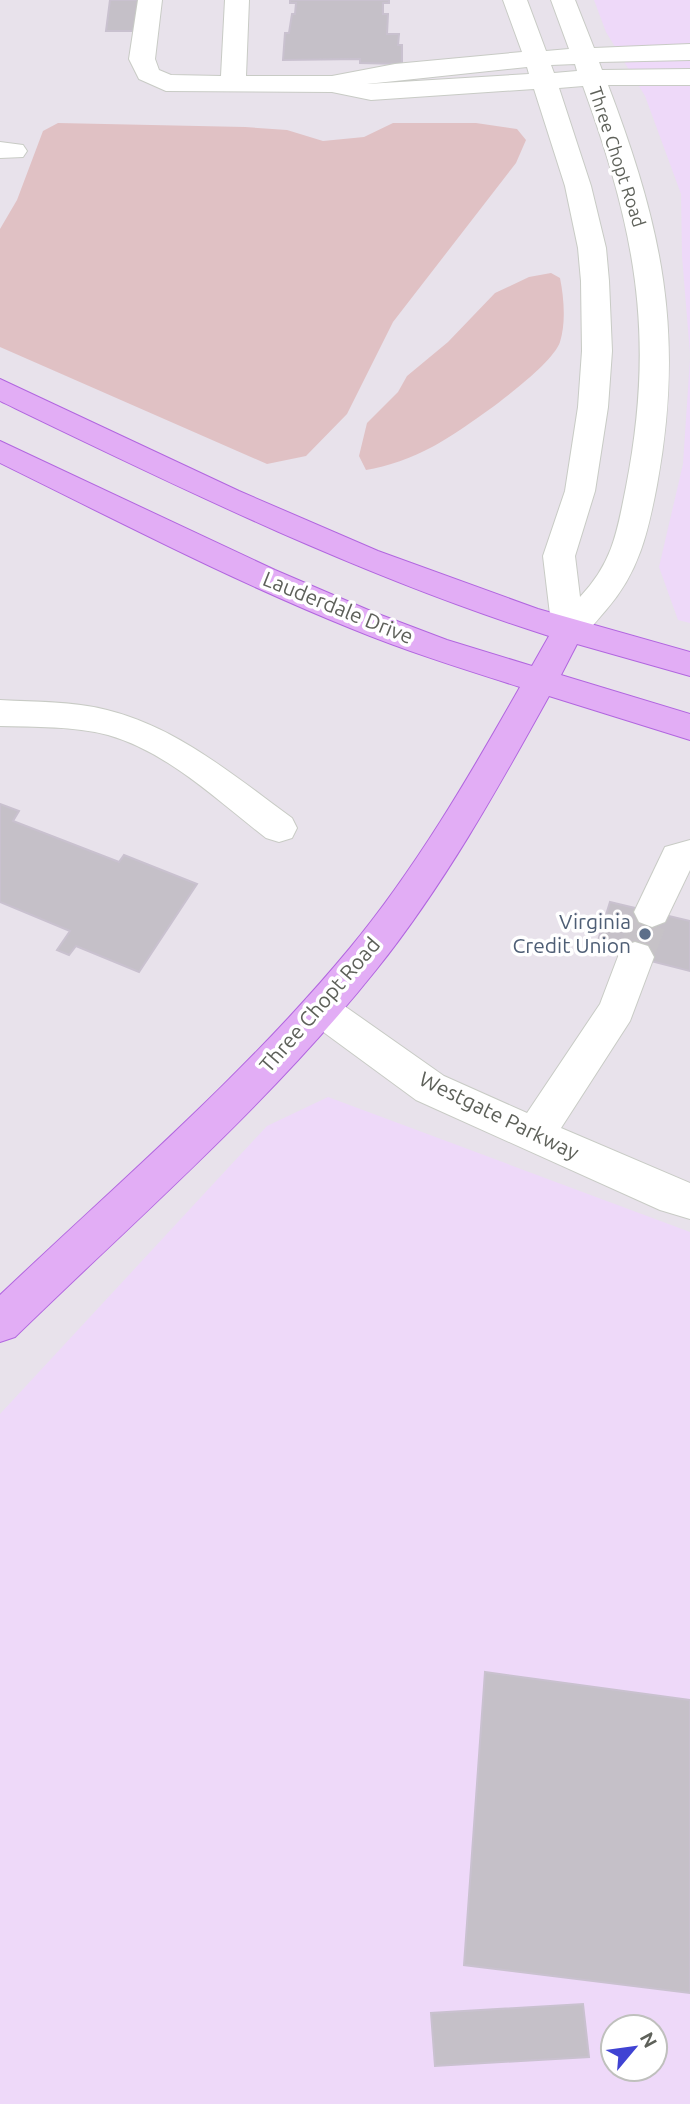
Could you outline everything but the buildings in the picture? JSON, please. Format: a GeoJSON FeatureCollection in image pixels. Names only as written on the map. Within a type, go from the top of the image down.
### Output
{"type":"FeatureCollection","features":[{"type":"Feature","properties":{"kind":"main road"},"geometry":{"type":"LineString","coordinates":[[0,389],[251,508],[366,559],[491,606],[568,631],[690,664]]}},
{"type":"Feature","properties":{"kind":"main road","name":"Lauderdale Drive"},"geometry":{"type":"LineString","coordinates":[[0,451],[264,578],[435,648],[690,727]]}},
{"type":"Feature","properties":{"kind":"main road","name":"Three Chopt Road"},"geometry":{"type":"LineString","coordinates":[[0,1323],[218,1117],[320,1009],[365,956],[457,828],[568,631]]}},
{"type":"Feature","properties":{"kind":"street"},"geometry":{"type":"LineString","coordinates":[[150,0],[142,59],[148,74],[166,83],[332,83],[366,74],[587,66],[690,52]]}},
{"type":"Feature","properties":{"kind":"street"},"geometry":{"type":"LineString","coordinates":[[233,83],[237,0]]}},
{"type":"Feature","properties":{"kind":"street"},"geometry":{"type":"LineString","coordinates":[[515,0],[540,69],[586,216],[592,248],[597,316],[593,407],[580,491],[559,556],[568,631]]}},
{"type":"Feature","properties":{"kind":"street","name":"Three Chopt Road"},"geometry":{"type":"LineString","coordinates":[[563,0],[627,173],[644,238],[653,304],[655,375],[641,489],[620,569],[568,631]]}},
{"type":"Feature","properties":{"kind":"street"},"geometry":{"type":"LineString","coordinates":[[587,66],[690,76]]}},
{"type":"Feature","properties":{"kind":"street"},"geometry":{"type":"LineString","coordinates":[[0,713],[68,716],[121,726],[169,748],[279,828]]}},
{"type":"Feature","properties":{"kind":"street"},"geometry":{"type":"LineString","coordinates":[[652,912],[678,857],[690,854]]}},
{"type":"Feature","properties":{"kind":"street"},"geometry":{"type":"LineString","coordinates":[[535,1135],[617,1010],[635,957]]}},
{"type":"Feature","properties":{"kind":"street","name":"Westgate Parkway"},"geometry":{"type":"LineString","coordinates":[[320,1009],[430,1088],[674,1197],[690,1201]]}},
{"type":"Feature","properties":{"kind":"shaded area"},"geometry":{"type":"Polygon","coordinates":[[[594,0],[690,0],[690,354],[682,256],[681,194],[645,96],[606,32],[594,0]]]}},
{"type":"Feature","properties":{"kind":"shaded area"},"geometry":{"type":"Polygon","coordinates":[[[58,123],[245,127],[287,130],[323,141],[364,137],[393,123],[476,123],[517,129],[526,140],[516,163],[393,322],[347,414],[306,456],[267,464],[0,347],[0,229],[17,200],[43,131],[58,123]]]}},
{"type":"Feature","properties":{"kind":"shaded area"},"geometry":{"type":"Polygon","coordinates":[[[551,273],[560,278],[563,327],[560,342],[540,368],[482,415],[445,440],[408,458],[366,470],[359,456],[367,423],[398,392],[407,376],[448,342],[495,293],[529,277],[551,273]]]}},
{"type":"Feature","properties":{"kind":"shaded area"},"geometry":{"type":"Polygon","coordinates":[[[690,359],[690,623],[678,620],[659,567],[683,464],[690,359]]]}},
{"type":"Feature","properties":{"kind":"shaded area"},"geometry":{"type":"Polygon","coordinates":[[[328,1097],[690,1232],[690,2104],[0,2104],[0,1414],[267,1126],[328,1097]]]}},
{"type":"Feature","properties":{"kind":"tunnel"},"geometry":{"type":"LineString","coordinates":[[635,957],[652,912]]}},
{"type":"Feature","properties":{"kind":"place","name":"Virginia Credit Union"},"geometry":{"type":"Point","coordinates":[645,934]}}]}
